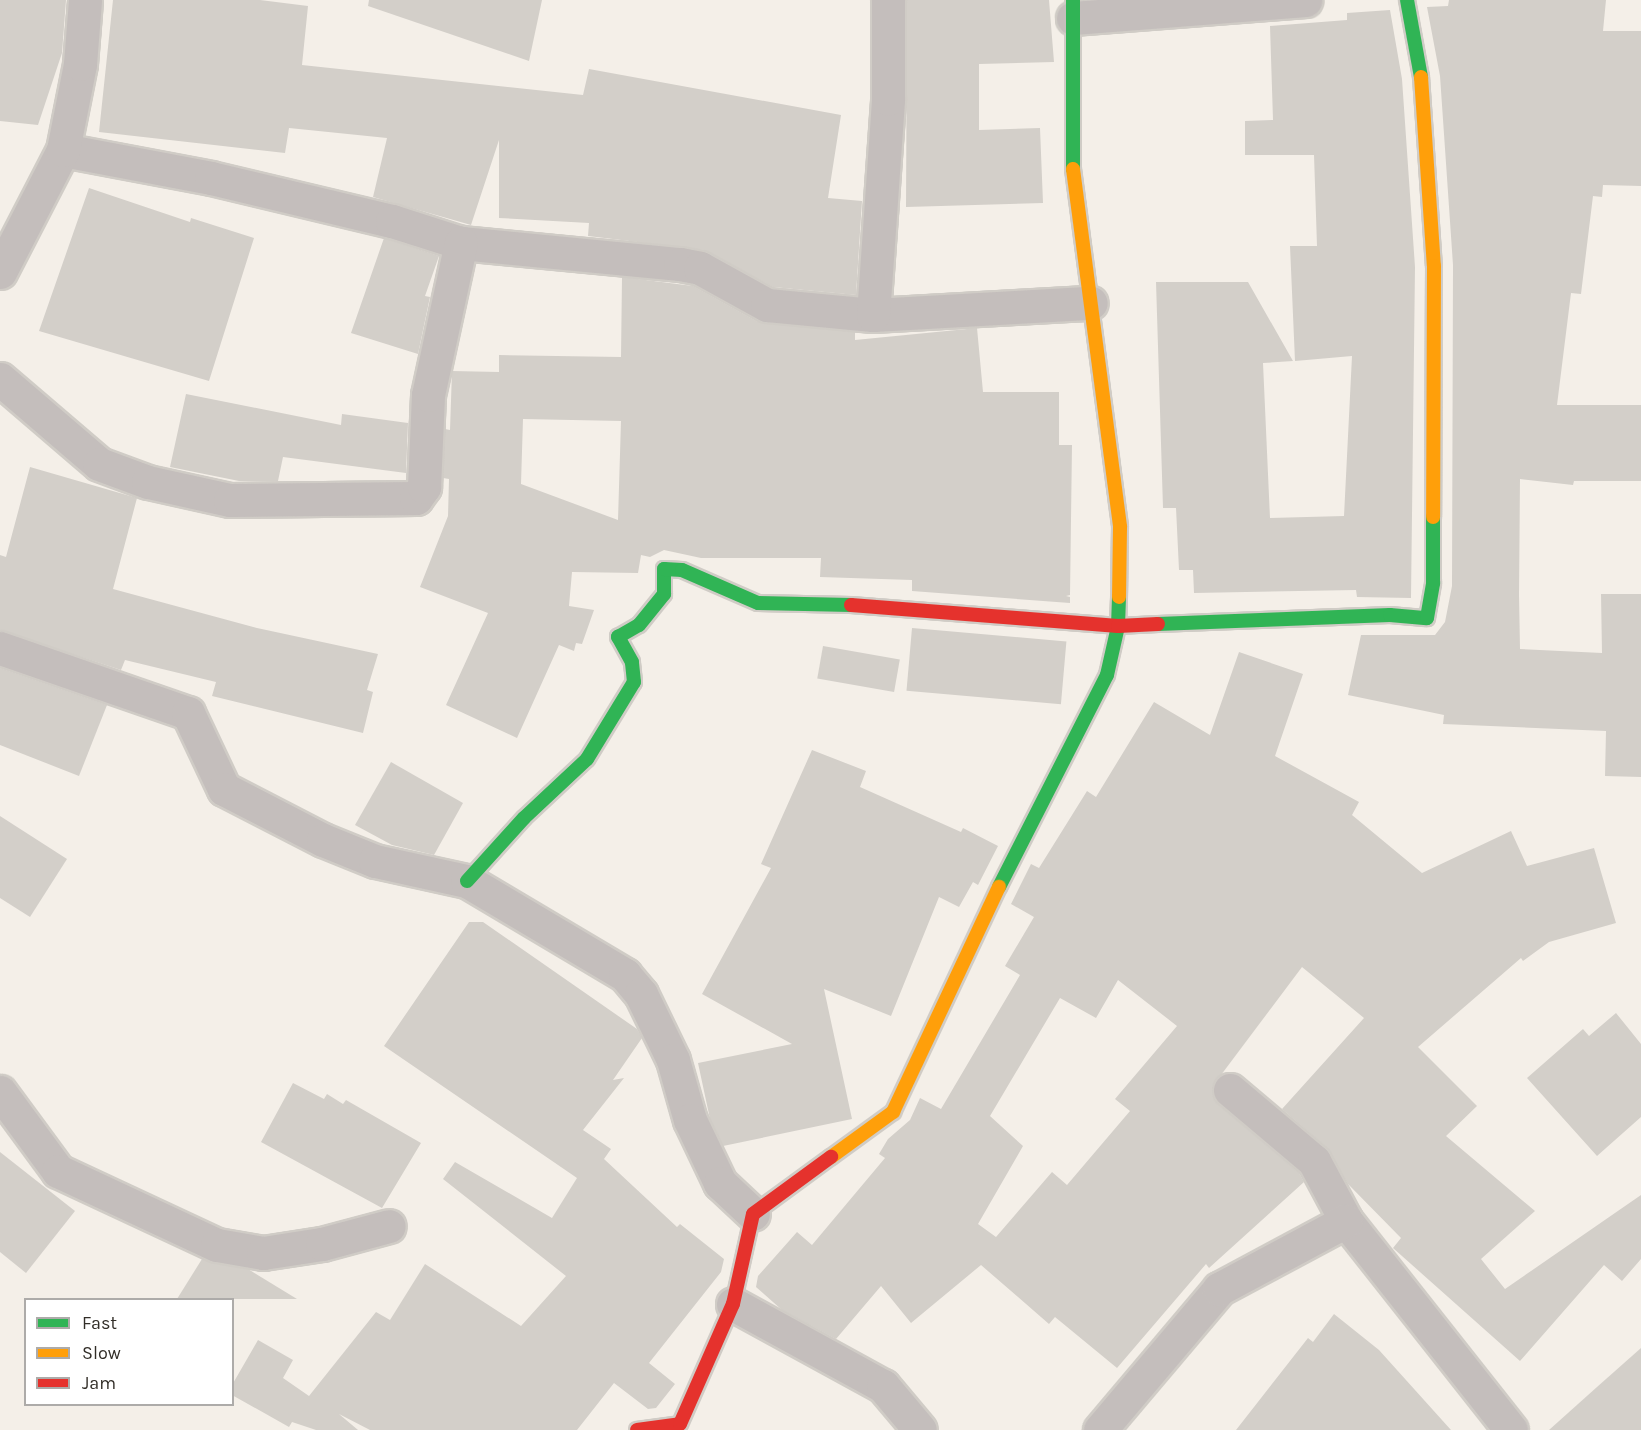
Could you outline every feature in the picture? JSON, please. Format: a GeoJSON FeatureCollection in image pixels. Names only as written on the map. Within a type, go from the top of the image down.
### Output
{"type":"FeatureCollection","features":[{"type":"Feature","properties":{"kind":"street"},"geometry":{"type":"LineString","coordinates":[[0,272],[63,150],[80,64],[85,0]]}},
{"type":"Feature","properties":{"kind":"street"},"geometry":{"type":"LineString","coordinates":[[873,315],[888,99],[888,0]]}},
{"type":"Feature","properties":{"kind":"street"},"geometry":{"type":"LineString","coordinates":[[637,1430],[685,1427],[733,1304],[753,1214],[893,1112],[976,931],[1107,675],[1118,626],[1120,527],[1072,162],[1073,9],[1305,0]]}},
{"type":"Feature","properties":{"kind":"street"},"geometry":{"type":"LineString","coordinates":[[467,881],[524,818],[587,759],[634,682],[632,662],[618,637],[639,626],[664,594],[664,569],[682,570],[758,603],[832,603],[1118,626],[1390,615],[1427,618],[1433,583],[1434,266],[1421,77],[1407,0]]}},
{"type":"Feature","properties":{"kind":"street"},"geometry":{"type":"LineString","coordinates":[[63,150],[223,181],[392,221],[461,243],[680,264],[700,268],[767,305],[873,315],[1091,303]]}},
{"type":"Feature","properties":{"kind":"street"},"geometry":{"type":"LineString","coordinates":[[0,379],[99,464],[148,482],[230,500],[416,498],[424,487],[428,395],[461,243]]}},
{"type":"Feature","properties":{"kind":"street"},"geometry":{"type":"LineString","coordinates":[[0,648],[188,713],[224,789],[323,840],[375,861],[467,881],[625,975],[641,994],[673,1060],[690,1120],[720,1183],[753,1214]]}},
{"type":"Feature","properties":{"kind":"street"},"geometry":{"type":"LineString","coordinates":[[1230,1090],[1314,1161],[1346,1221],[1511,1430]]}},
{"type":"Feature","properties":{"kind":"street"},"geometry":{"type":"LineString","coordinates":[[0,1092],[58,1171],[217,1245],[263,1253],[322,1244],[389,1226]]}},
{"type":"Feature","properties":{"kind":"street"},"geometry":{"type":"LineString","coordinates":[[1100,1430],[1220,1289],[1346,1221]]}},
{"type":"Feature","properties":{"kind":"street"},"geometry":{"type":"LineString","coordinates":[[733,1304],[884,1386],[920,1430]]}},
{"type":"Feature","properties":{"kind":"building"},"geometry":{"type":"Polygon","coordinates":[[[0,0],[66,0],[62,53],[38,125],[0,121],[0,0]]]}},
{"type":"Feature","properties":{"kind":"building"},"geometry":{"type":"Polygon","coordinates":[[[113,0],[260,0],[308,6],[302,65],[583,95],[589,69],[841,115],[828,198],[862,201],[856,295],[773,287],[704,250],[588,236],[589,223],[499,218],[499,140],[471,225],[373,197],[387,138],[289,128],[285,153],[99,132],[113,0]]]}},
{"type":"Feature","properties":{"kind":"building"},"geometry":{"type":"Polygon","coordinates":[[[369,0],[542,0],[529,61],[368,6],[369,0]]]}},
{"type":"Feature","properties":{"kind":"building"},"geometry":{"type":"Polygon","coordinates":[[[907,0],[1049,0],[1054,62],[979,64],[979,130],[1040,128],[1043,203],[906,207],[907,0]]]}},
{"type":"Feature","properties":{"kind":"building"},"geometry":{"type":"Polygon","coordinates":[[[1449,0],[1606,0],[1603,31],[1641,31],[1641,186],[1603,185],[1602,197],[1593,196],[1581,294],[1571,293],[1557,405],[1641,405],[1641,481],[1574,481],[1573,485],[1520,479],[1519,595],[1520,649],[1602,653],[1601,594],[1641,594],[1641,777],[1605,776],[1606,731],[1443,724],[1444,715],[1348,695],[1361,635],[1435,635],[1445,622],[1452,586],[1453,265],[1440,76],[1427,7],[1448,6],[1449,0]]]}},
{"type":"Feature","properties":{"kind":"building"},"geometry":{"type":"Polygon","coordinates":[[[1390,10],[1402,79],[1415,267],[1411,598],[1357,597],[1356,590],[1194,593],[1193,570],[1179,570],[1176,508],[1163,508],[1156,282],[1248,282],[1293,361],[1263,363],[1270,518],[1344,516],[1352,356],[1295,361],[1290,246],[1317,246],[1314,155],[1245,155],[1245,121],[1273,120],[1270,26],[1347,20],[1347,13],[1390,10]]]}},
{"type":"Feature","properties":{"kind":"building"},"geometry":{"type":"Polygon","coordinates":[[[89,188],[190,222],[191,218],[254,238],[209,381],[39,331],[89,188]]]}},
{"type":"Feature","properties":{"kind":"building"},"geometry":{"type":"Polygon","coordinates":[[[384,238],[439,256],[425,296],[430,297],[418,354],[351,333],[384,238]]]}},
{"type":"Feature","properties":{"kind":"building"},"geometry":{"type":"Polygon","coordinates":[[[622,277],[693,286],[758,322],[855,332],[855,340],[977,328],[983,392],[1059,392],[1059,445],[1072,445],[1070,595],[1066,596],[1070,597],[1070,603],[912,591],[912,580],[820,577],[821,558],[701,558],[664,550],[650,557],[641,555],[638,573],[572,572],[569,606],[594,610],[582,644],[576,643],[574,651],[559,645],[517,738],[446,705],[488,613],[420,587],[448,516],[449,479],[443,478],[445,429],[450,430],[452,371],[499,372],[499,355],[621,357],[622,277]],[[523,419],[521,484],[618,520],[621,421],[523,419]]]}},
{"type":"Feature","properties":{"kind":"building"},"geometry":{"type":"Polygon","coordinates":[[[186,394],[341,425],[342,414],[408,423],[406,473],[283,457],[278,481],[239,481],[170,467],[186,394]]]}},
{"type":"Feature","properties":{"kind":"building"},"geometry":{"type":"Polygon","coordinates":[[[30,467],[137,498],[113,589],[257,628],[378,654],[367,690],[373,692],[363,733],[212,696],[216,682],[125,660],[121,670],[0,630],[0,555],[6,557],[30,467]]]}},
{"type":"Feature","properties":{"kind":"building"},"geometry":{"type":"Polygon","coordinates":[[[912,628],[1066,642],[1061,704],[907,691],[912,628]]]}},
{"type":"Feature","properties":{"kind":"building"},"geometry":{"type":"Polygon","coordinates":[[[823,646],[900,660],[894,692],[817,678],[823,646]]]}},
{"type":"Feature","properties":{"kind":"building"},"geometry":{"type":"Polygon","coordinates":[[[1239,652],[1303,674],[1275,756],[1359,802],[1352,815],[1422,873],[1511,831],[1527,866],[1594,848],[1616,923],[1549,942],[1523,961],[1521,958],[1418,1047],[1477,1106],[1446,1136],[1535,1211],[1481,1259],[1505,1289],[1641,1195],[1641,1259],[1622,1281],[1604,1265],[1520,1361],[1393,1248],[1401,1238],[1348,1184],[1326,1147],[1282,1109],[1364,1018],[1302,967],[1212,1087],[1218,1104],[1299,1173],[1304,1182],[1209,1268],[1206,1264],[1117,1368],[1055,1317],[1049,1324],[981,1265],[911,1323],[881,1286],[836,1339],[782,1310],[756,1287],[758,1276],[797,1232],[812,1245],[885,1158],[879,1154],[888,1139],[910,1120],[920,1098],[941,1109],[1020,975],[1005,966],[1034,917],[1011,904],[1031,864],[1039,868],[1087,791],[1096,797],[1154,702],[1210,735],[1239,652]],[[1118,980],[1096,1018],[1060,998],[990,1116],[1023,1146],[978,1224],[996,1237],[1052,1172],[1067,1185],[1130,1111],[1115,1099],[1177,1026],[1118,980]]]}},
{"type":"Feature","properties":{"kind":"building"},"geometry":{"type":"Polygon","coordinates":[[[0,668],[107,705],[79,776],[0,745],[0,668]]]}},
{"type":"Feature","properties":{"kind":"building"},"geometry":{"type":"Polygon","coordinates":[[[812,750],[866,771],[860,787],[961,832],[963,828],[998,846],[978,885],[973,882],[959,907],[939,897],[891,1016],[824,989],[852,1119],[723,1146],[710,1119],[698,1063],[792,1044],[702,994],[771,868],[761,864],[812,750]]]}},
{"type":"Feature","properties":{"kind":"building"},"geometry":{"type":"Polygon","coordinates":[[[391,762],[463,803],[434,855],[392,845],[355,825],[391,762]]]}},
{"type":"Feature","properties":{"kind":"building"},"geometry":{"type":"Polygon","coordinates":[[[0,816],[67,859],[30,917],[0,898],[0,816]]]}},
{"type":"Feature","properties":{"kind":"building"},"geometry":{"type":"Polygon","coordinates":[[[469,922],[483,922],[637,1029],[642,1038],[613,1080],[624,1078],[583,1130],[611,1149],[604,1159],[677,1227],[680,1224],[724,1259],[721,1272],[649,1363],[675,1384],[656,1408],[648,1409],[614,1383],[577,1430],[370,1430],[339,1414],[358,1430],[316,1430],[292,1422],[289,1427],[234,1396],[234,1382],[258,1340],[293,1360],[283,1378],[309,1396],[376,1312],[390,1320],[425,1264],[521,1326],[566,1276],[443,1179],[455,1162],[552,1218],[577,1178],[384,1046],[469,922]]]}},
{"type":"Feature","properties":{"kind":"building"},"geometry":{"type":"Polygon","coordinates":[[[1616,1013],[1641,1044],[1641,1117],[1597,1156],[1527,1078],[1583,1029],[1589,1036],[1616,1013]]]}},
{"type":"Feature","properties":{"kind":"building"},"geometry":{"type":"Polygon","coordinates":[[[293,1083],[324,1099],[327,1094],[343,1104],[346,1100],[421,1143],[382,1208],[261,1142],[293,1083]]]}},
{"type":"Feature","properties":{"kind":"building"},"geometry":{"type":"Polygon","coordinates":[[[0,1152],[75,1211],[26,1273],[0,1252],[0,1152]]]}},
{"type":"Feature","properties":{"kind":"building"},"geometry":{"type":"Polygon","coordinates":[[[202,1259],[248,1269],[297,1299],[234,1299],[178,1298],[202,1259]]]}},
{"type":"Feature","properties":{"kind":"building"},"geometry":{"type":"Polygon","coordinates":[[[1334,1314],[1379,1350],[1451,1430],[1236,1430],[1308,1338],[1313,1342],[1334,1314]]]}},
{"type":"Feature","properties":{"kind":"building"},"geometry":{"type":"Polygon","coordinates":[[[1641,1348],[1641,1430],[1549,1430],[1597,1387],[1641,1348]]]}},
{"type":"Feature","properties":{"kind":"traffic: fast"},"geometry":{"type":"LineString","coordinates":[[1073,0],[1073,169]]}},
{"type":"Feature","properties":{"kind":"traffic: fast"},"geometry":{"type":"LineString","coordinates":[[1407,0],[1421,77]]}},
{"type":"Feature","properties":{"kind":"traffic: fast"},"geometry":{"type":"LineString","coordinates":[[1158,624],[1390,615],[1427,618],[1433,583],[1433,517]]}},
{"type":"Feature","properties":{"kind":"traffic: fast"},"geometry":{"type":"LineString","coordinates":[[467,881],[524,818],[587,759],[634,682],[632,662],[618,637],[639,625],[664,594],[664,569],[682,570],[758,603],[851,605]]}},
{"type":"Feature","properties":{"kind":"traffic: fast"},"geometry":{"type":"LineString","coordinates":[[999,887],[1107,675],[1118,626],[1119,597]]}},
{"type":"Feature","properties":{"kind":"traffic: slow"},"geometry":{"type":"LineString","coordinates":[[1421,77],[1434,266],[1433,517]]}},
{"type":"Feature","properties":{"kind":"traffic: slow"},"geometry":{"type":"LineString","coordinates":[[1073,169],[1120,527],[1119,597]]}},
{"type":"Feature","properties":{"kind":"traffic: slow"},"geometry":{"type":"LineString","coordinates":[[831,1157],[893,1112],[999,887]]}},
{"type":"Feature","properties":{"kind":"traffic: jam"},"geometry":{"type":"LineString","coordinates":[[851,605],[1118,626],[1158,624]]}},
{"type":"Feature","properties":{"kind":"traffic: jam"},"geometry":{"type":"LineString","coordinates":[[637,1430],[680,1424],[733,1304],[753,1214],[831,1157]]}}]}
